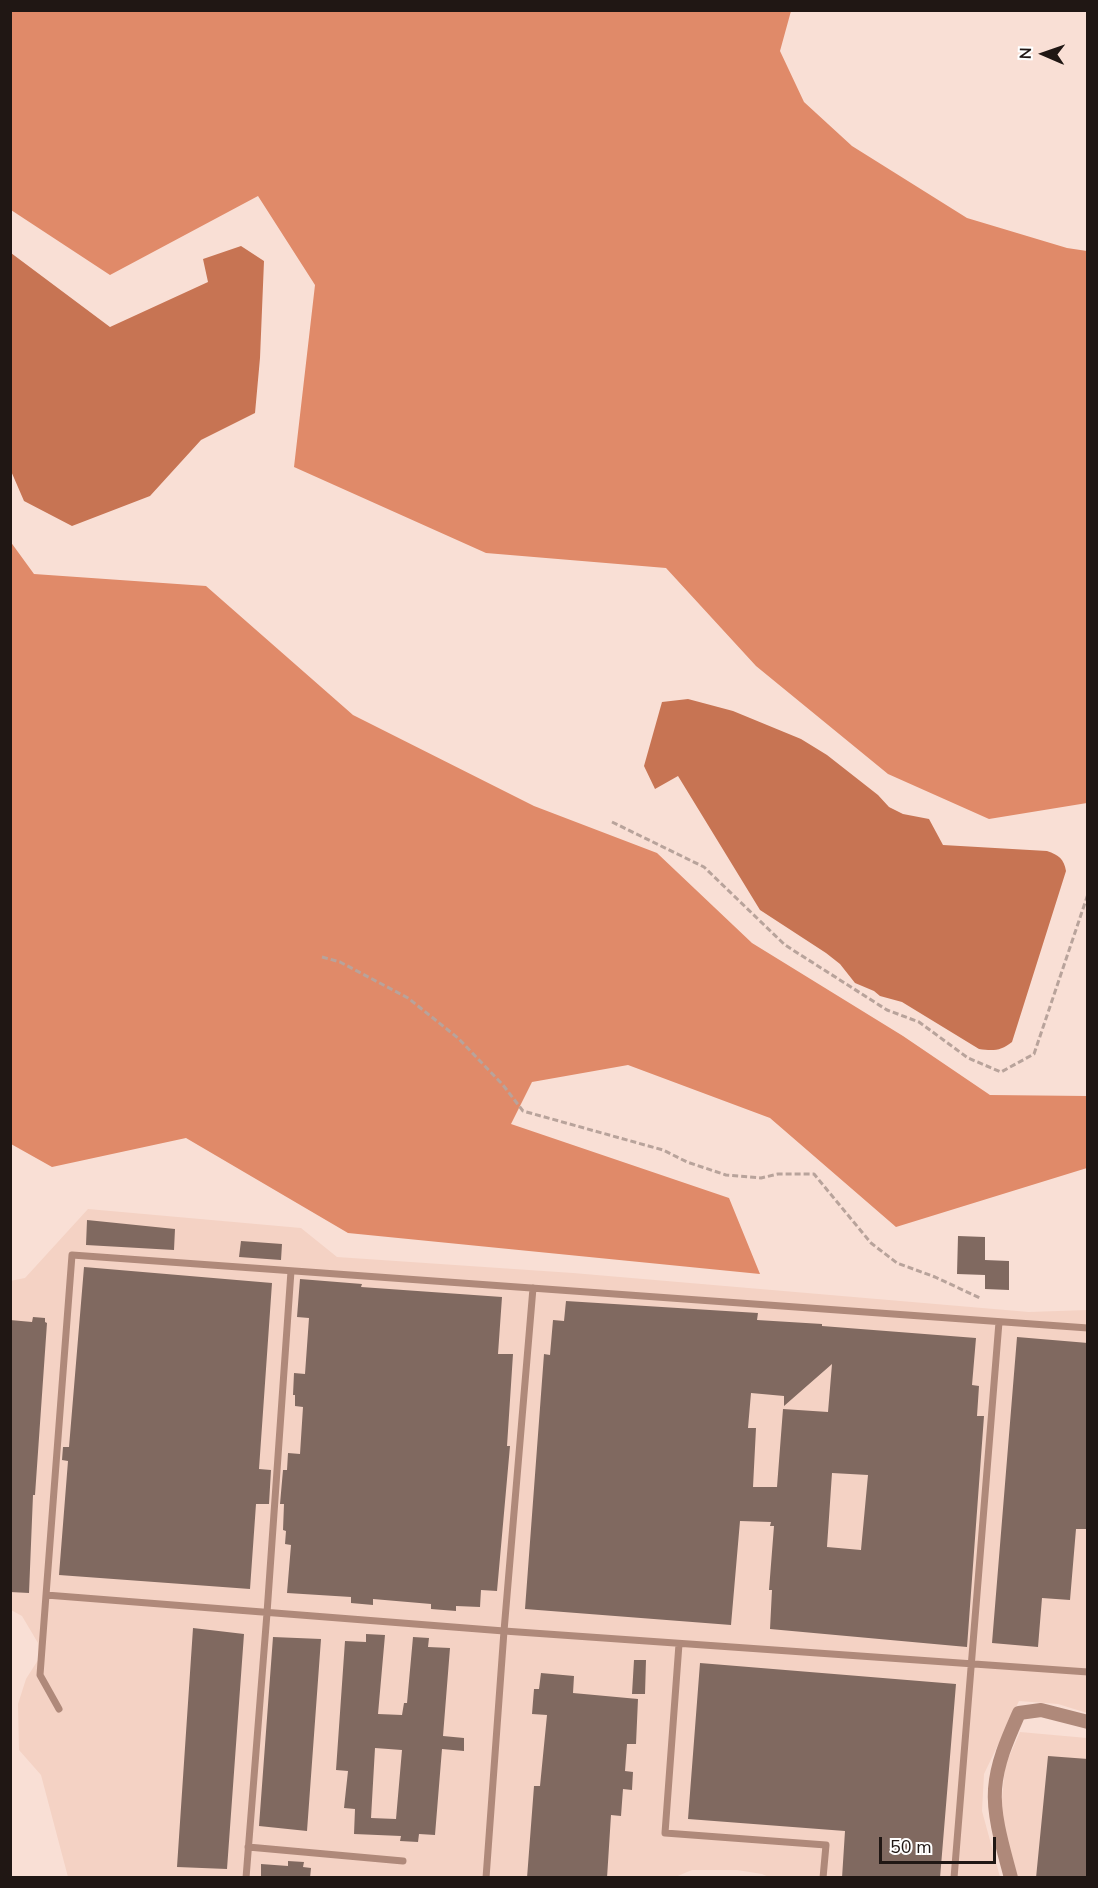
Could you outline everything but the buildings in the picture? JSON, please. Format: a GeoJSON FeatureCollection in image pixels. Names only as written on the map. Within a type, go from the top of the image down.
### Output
{"type":"FeatureCollection","features":[{"type":"Feature","properties":{"kind":"street"},"geometry":{"type":"LineString","coordinates":[[1011,1878],[999,1831],[995,1790],[1003,1749],[1019,1713],[1041,1710],[1088,1722]]}},
{"type":"Feature","properties":{"kind":"lane"},"geometry":{"type":"LineString","coordinates":[[59,1708],[40,1675],[72,1255],[1088,1328]]}},
{"type":"Feature","properties":{"kind":"lane"},"geometry":{"type":"LineString","coordinates":[[246,1878],[291,1271]]}},
{"type":"Feature","properties":{"kind":"lane"},"geometry":{"type":"LineString","coordinates":[[486,1878],[533,1288]]}},
{"type":"Feature","properties":{"kind":"lane"},"geometry":{"type":"LineString","coordinates":[[954,1878],[999,1322]]}},
{"type":"Feature","properties":{"kind":"lane"},"geometry":{"type":"LineString","coordinates":[[46,1595],[679,1644],[1088,1672]]}},
{"type":"Feature","properties":{"kind":"lane"},"geometry":{"type":"LineString","coordinates":[[679,1644],[665,1833],[826,1845],[823,1878]]}},
{"type":"Feature","properties":{"kind":"lane"},"geometry":{"type":"LineString","coordinates":[[248,1847],[403,1861]]}},
{"type":"Feature","properties":{"kind":"path"},"geometry":{"type":"LineString","coordinates":[[612,822],[704,867],[785,945],[887,1010],[919,1022],[969,1058],[1001,1071],[1034,1054],[1088,894]]}},
{"type":"Feature","properties":{"kind":"path"},"geometry":{"type":"LineString","coordinates":[[322,957],[340,962],[408,998],[458,1038],[503,1085],[523,1111],[663,1149],[687,1162],[726,1175],[761,1178],[778,1174],[814,1174],[871,1243],[897,1263],[980,1298]]}},
{"type":"Feature","properties":{"kind":"shaded area"},"geometry":{"type":"Polygon","coordinates":[[[10,11],[791,11],[780,51],[804,102],[852,146],[967,218],[1067,248],[1087,251],[1087,803],[989,819],[888,774],[756,666],[666,568],[486,553],[294,467],[315,285],[258,196],[110,275],[11,210],[10,11]]]}},
{"type":"Feature","properties":{"kind":"shaded area"},"geometry":{"type":"Polygon","coordinates":[[[241,246],[264,261],[255,413],[201,440],[150,496],[72,526],[24,501],[11,471],[11,253],[110,327],[208,282],[203,259],[241,246]]]}},
{"type":"Feature","properties":{"kind":"shaded area"},"geometry":{"type":"Polygon","coordinates":[[[10,541],[34,574],[206,586],[353,715],[534,806],[657,853],[752,943],[903,1036],[990,1095],[1087,1096],[1087,1168],[896,1227],[770,1118],[628,1065],[532,1082],[511,1124],[729,1198],[760,1274],[348,1233],[186,1138],[52,1167],[11,1144],[10,541]]]}},
{"type":"Feature","properties":{"kind":"shaded area"},"geometry":{"type":"Polygon","coordinates":[[[688,699],[733,711],[801,739],[827,755],[878,795],[889,807],[903,814],[929,819],[943,845],[1047,851],[1060,858],[1066,871],[1012,1042],[997,1050],[979,1049],[902,1002],[880,996],[855,983],[840,964],[826,953],[760,910],[678,776],[655,789],[644,766],[662,702],[688,699]]]}},
{"type":"Feature","properties":{"kind":"shaded area"},"geometry":{"type":"Polygon","coordinates":[[[88,1209],[301,1228],[337,1257],[573,1273],[1029,1312],[1087,1310],[1087,1713],[1058,1704],[1019,1701],[984,1774],[982,1811],[1000,1877],[771,1878],[762,1874],[737,1870],[692,1870],[673,1878],[68,1877],[41,1775],[19,1750],[18,1704],[26,1679],[38,1660],[38,1643],[22,1616],[11,1610],[10,1281],[25,1278],[88,1209]]]}},
{"type":"Feature","properties":{"kind":"shaded area"},"geometry":{"type":"Polygon","coordinates":[[[1020,1732],[1087,1738],[1087,1877],[1013,1877],[1001,1809],[1005,1766],[1020,1732]]]}}]}
